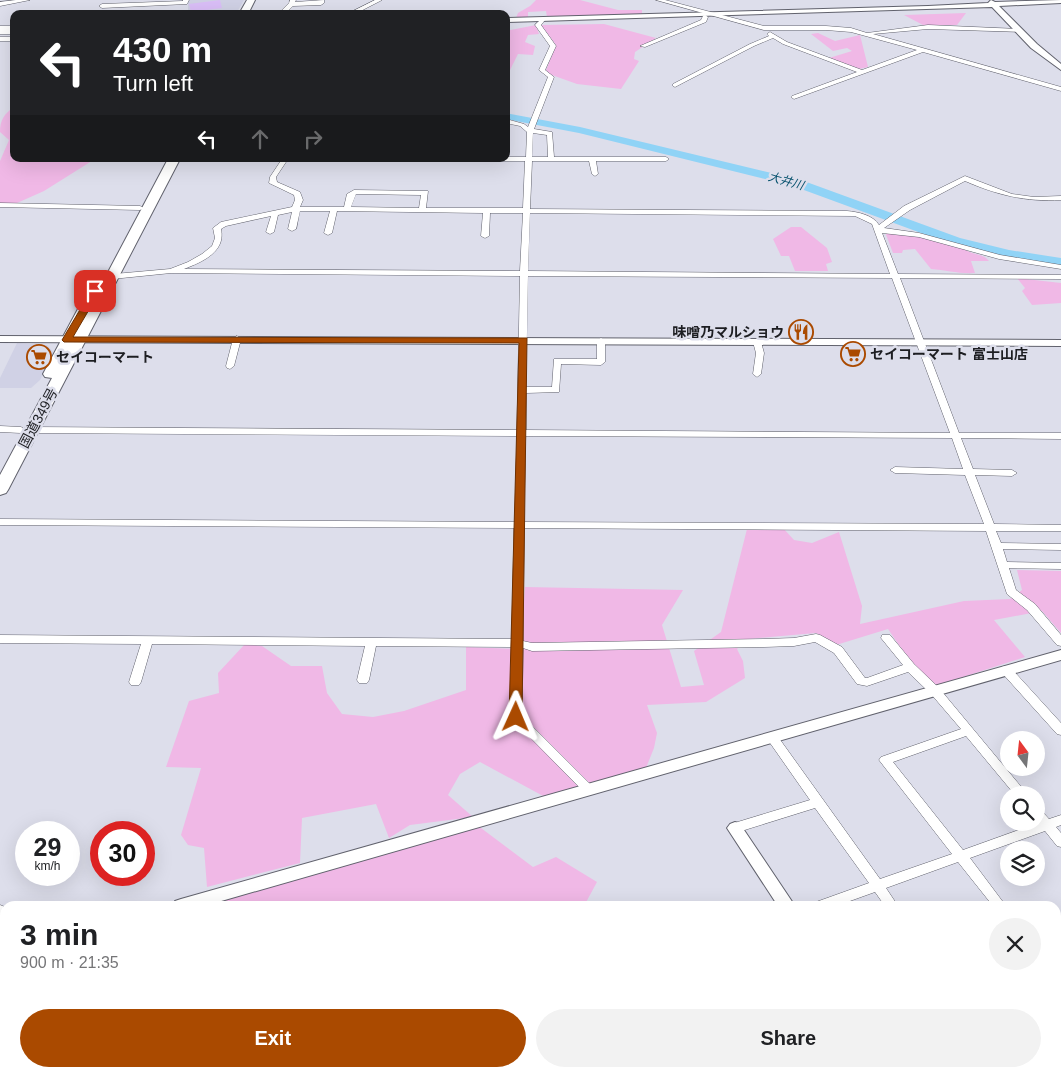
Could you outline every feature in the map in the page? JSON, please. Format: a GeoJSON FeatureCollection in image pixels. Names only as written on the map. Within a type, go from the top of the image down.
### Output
{"type":"FeatureCollection","features":[{"type":"Feature","properties":{"kind":"highway","name":"国道349号"},"geometry":{"type":"LineString","coordinates":[[108,277],[140,208],[164,162]]}},
{"type":"Feature","properties":{"kind":"highway","name":"国道349号"},"geometry":{"type":"LineString","coordinates":[[0,490],[26,430],[172,162]]}},
{"type":"Feature","properties":{"kind":"highway","name":"国道349号"},"geometry":{"type":"LineString","coordinates":[[0,469],[26,430]]}},
{"type":"Feature","properties":{"kind":"street"},"geometry":{"type":"LineString","coordinates":[[0,2],[27,2],[27,0]]}},
{"type":"Feature","properties":{"kind":"street"},"geometry":{"type":"LineString","coordinates":[[102,3],[185,2],[186,0]]}},
{"type":"Feature","properties":{"kind":"street"},"geometry":{"type":"LineString","coordinates":[[292,2],[320,3],[320,0]]}},
{"type":"Feature","properties":{"kind":"street"},"geometry":{"type":"LineString","coordinates":[[358,10],[379,0]]}},
{"type":"Feature","properties":{"kind":"street"},"geometry":{"type":"LineString","coordinates":[[659,0],[764,28],[826,28],[864,34],[1061,89]]}},
{"type":"Feature","properties":{"kind":"street"},"geometry":{"type":"LineString","coordinates":[[510,22],[1061,2]]}},
{"type":"Feature","properties":{"kind":"street"},"geometry":{"type":"LineString","coordinates":[[540,21],[722,17],[993,4],[1034,46],[1061,68]]}},
{"type":"Feature","properties":{"kind":"street"},"geometry":{"type":"LineString","coordinates":[[643,46],[704,21],[705,17]]}},
{"type":"Feature","properties":{"kind":"street"},"geometry":{"type":"LineString","coordinates":[[540,21],[538,25],[552,46],[542,70],[551,77],[532,124],[528,159],[524,274],[516,717],[589,790]]}},
{"type":"Feature","properties":{"kind":"street"},"geometry":{"type":"LineString","coordinates":[[0,23],[0,28]]}},
{"type":"Feature","properties":{"kind":"street"},"geometry":{"type":"LineString","coordinates":[[864,34],[928,27],[1020,31]]}},
{"type":"Feature","properties":{"kind":"street"},"geometry":{"type":"LineString","coordinates":[[764,28],[786,43],[862,72]]}},
{"type":"Feature","properties":{"kind":"street"},"geometry":{"type":"LineString","coordinates":[[675,85],[752,45],[774,36]]}},
{"type":"Feature","properties":{"kind":"street"},"geometry":{"type":"LineString","coordinates":[[794,97],[924,50]]}},
{"type":"Feature","properties":{"kind":"street"},"geometry":{"type":"LineString","coordinates":[[510,122],[522,125],[532,124],[550,133],[551,159]]}},
{"type":"Feature","properties":{"kind":"street"},"geometry":{"type":"LineString","coordinates":[[510,159],[666,159]]}},
{"type":"Feature","properties":{"kind":"street"},"geometry":{"type":"LineString","coordinates":[[592,160],[595,174]]}},
{"type":"Feature","properties":{"kind":"street"},"geometry":{"type":"LineString","coordinates":[[283,162],[273,177],[274,183],[297,194],[300,200],[295,209],[292,228]]}},
{"type":"Feature","properties":{"kind":"street"},"geometry":{"type":"LineString","coordinates":[[878,230],[898,214],[965,178],[991,190],[1025,199],[1061,198]]}},
{"type":"Feature","properties":{"kind":"street"},"geometry":{"type":"LineString","coordinates":[[347,209],[351,194],[354,192],[425,193],[422,210]]}},
{"type":"Feature","properties":{"kind":"street"},"geometry":{"type":"LineString","coordinates":[[0,205],[140,208]]}},
{"type":"Feature","properties":{"kind":"street"},"geometry":{"type":"LineString","coordinates":[[171,270],[203,257],[216,245],[218,239],[217,228],[224,224],[295,209],[847,213],[869,219],[876,223],[997,546],[1011,592],[1031,607],[1061,642]]}},
{"type":"Feature","properties":{"kind":"street"},"geometry":{"type":"LineString","coordinates":[[328,232],[334,209]]}},
{"type":"Feature","properties":{"kind":"street"},"geometry":{"type":"LineString","coordinates":[[485,236],[487,210]]}},
{"type":"Feature","properties":{"kind":"street"},"geometry":{"type":"LineString","coordinates":[[270,232],[275,214]]}},
{"type":"Feature","properties":{"kind":"street"},"geometry":{"type":"LineString","coordinates":[[878,230],[919,235],[999,257],[1061,267]]}},
{"type":"Feature","properties":{"kind":"street"},"geometry":{"type":"LineString","coordinates":[[108,277],[171,270],[524,274],[895,274],[1061,277]]}},
{"type":"Feature","properties":{"kind":"street"},"geometry":{"type":"LineString","coordinates":[[0,339],[1061,343]]}},
{"type":"Feature","properties":{"kind":"street"},"geometry":{"type":"LineString","coordinates":[[230,366],[237,339]]}},
{"type":"Feature","properties":{"kind":"street"},"geometry":{"type":"LineString","coordinates":[[523,390],[556,390],[557,361],[601,362],[601,341]]}},
{"type":"Feature","properties":{"kind":"street"},"geometry":{"type":"LineString","coordinates":[[757,342],[760,353],[757,374]]}},
{"type":"Feature","properties":{"kind":"street"},"geometry":{"type":"LineString","coordinates":[[0,429],[1061,436]]}},
{"type":"Feature","properties":{"kind":"street"},"geometry":{"type":"LineString","coordinates":[[895,470],[1012,472]]}},
{"type":"Feature","properties":{"kind":"street"},"geometry":{"type":"LineString","coordinates":[[0,522],[1061,528]]}},
{"type":"Feature","properties":{"kind":"street"},"geometry":{"type":"LineString","coordinates":[[997,546],[1061,547]]}},
{"type":"Feature","properties":{"kind":"street"},"geometry":{"type":"LineString","coordinates":[[1003,565],[1061,566]]}},
{"type":"Feature","properties":{"kind":"street"},"geometry":{"type":"LineString","coordinates":[[0,639],[517,643],[532,647],[764,643],[794,642],[816,638],[838,650],[861,681],[867,682],[910,667]]}},
{"type":"Feature","properties":{"kind":"street"},"geometry":{"type":"LineString","coordinates":[[886,638],[910,667],[935,691],[1015,786]]}},
{"type":"Feature","properties":{"kind":"street"},"geometry":{"type":"LineString","coordinates":[[135,682],[148,640]]}},
{"type":"Feature","properties":{"kind":"street"},"geometry":{"type":"LineString","coordinates":[[363,680],[371,642]]}},
{"type":"Feature","properties":{"kind":"street"},"geometry":{"type":"LineString","coordinates":[[199,901],[1061,655]]}},
{"type":"Feature","properties":{"kind":"street"},"geometry":{"type":"LineString","coordinates":[[1006,670],[1061,731]]}},
{"type":"Feature","properties":{"kind":"street"},"geometry":{"type":"LineString","coordinates":[[969,731],[885,760],[996,901]]}},
{"type":"Feature","properties":{"kind":"street"},"geometry":{"type":"LineString","coordinates":[[772,737],[888,901]]}},
{"type":"Feature","properties":{"kind":"street"},"geometry":{"type":"LineString","coordinates":[[784,901],[735,828],[818,802]]}},
{"type":"Feature","properties":{"kind":"street"},"geometry":{"type":"LineString","coordinates":[[835,901],[1061,820]]}},
{"type":"Feature","properties":{"kind":"street"},"geometry":{"type":"LineString","coordinates":[[1045,823],[1061,842]]}},
{"type":"Feature","properties":{"kind":"shaded area"},"geometry":{"type":"Polygon","coordinates":[[[188,0],[244,0],[238,10],[188,10],[188,0]]]}},
{"type":"Feature","properties":{"kind":"shaded area"},"geometry":{"type":"Polygon","coordinates":[[[536,0],[580,0],[618,10],[642,10],[642,14],[547,17],[546,11],[528,12],[528,17],[516,18],[518,13],[536,0]]]}},
{"type":"Feature","properties":{"kind":"shaded area"},"geometry":{"type":"Polygon","coordinates":[[[966,13],[957,25],[923,25],[904,15],[966,13]]]}},
{"type":"Feature","properties":{"kind":"shaded area"},"geometry":{"type":"Polygon","coordinates":[[[604,24],[656,38],[635,52],[634,59],[639,61],[621,89],[577,84],[549,74],[546,70],[556,45],[541,25],[604,24]]]}},
{"type":"Feature","properties":{"kind":"shaded area"},"geometry":{"type":"Polygon","coordinates":[[[536,25],[539,34],[528,35],[525,42],[535,46],[533,55],[518,54],[510,70],[510,30],[536,25]]]}},
{"type":"Feature","properties":{"kind":"shaded area"},"geometry":{"type":"Polygon","coordinates":[[[818,33],[835,41],[860,35],[868,67],[859,69],[829,58],[852,51],[847,48],[833,51],[811,34],[818,33]]]}},
{"type":"Feature","properties":{"kind":"shaded area"},"geometry":{"type":"Polygon","coordinates":[[[10,110],[10,162],[90,162],[44,191],[17,203],[0,203],[0,161],[9,140],[0,132],[0,128],[3,118],[10,110]]]}},
{"type":"Feature","properties":{"kind":"shaded area"},"geometry":{"type":"Polygon","coordinates":[[[791,227],[801,227],[827,248],[832,262],[826,264],[828,271],[795,271],[789,256],[781,256],[773,239],[791,227]]]}},
{"type":"Feature","properties":{"kind":"shaded area"},"geometry":{"type":"Polygon","coordinates":[[[885,232],[918,236],[964,248],[983,256],[989,261],[971,261],[975,273],[931,269],[915,249],[903,250],[902,253],[893,253],[885,232]]]}},
{"type":"Feature","properties":{"kind":"shaded area"},"geometry":{"type":"Polygon","coordinates":[[[1017,278],[1061,283],[1061,303],[1032,305],[1022,291],[1025,288],[1017,278]]]}},
{"type":"Feature","properties":{"kind":"shaded area"},"geometry":{"type":"Polygon","coordinates":[[[17,343],[47,345],[54,353],[40,380],[31,388],[0,388],[0,378],[17,343]]]}},
{"type":"Feature","properties":{"kind":"shaded area"},"geometry":{"type":"Polygon","coordinates":[[[783,528],[794,540],[812,543],[839,532],[862,606],[860,624],[964,601],[1010,599],[1022,590],[1017,570],[1061,571],[1061,633],[1042,611],[994,620],[1025,657],[935,686],[909,660],[888,629],[836,645],[816,633],[748,639],[737,649],[743,661],[745,678],[706,702],[647,705],[657,733],[654,748],[646,768],[545,797],[480,762],[460,774],[448,795],[473,817],[410,825],[389,838],[376,804],[302,818],[300,863],[207,887],[204,848],[188,845],[181,835],[201,768],[166,767],[189,701],[219,693],[218,673],[245,644],[262,646],[291,666],[322,666],[327,693],[342,714],[373,717],[404,711],[466,690],[466,647],[520,649],[525,587],[683,590],[662,625],[681,687],[704,685],[694,651],[721,632],[747,529],[783,528]]]}},
{"type":"Feature","properties":{"kind":"shaded area"},"geometry":{"type":"Polygon","coordinates":[[[477,825],[533,867],[556,857],[597,882],[587,901],[210,901],[477,825]]]}},
{"type":"Feature","properties":{"kind":"building"},"geometry":{"type":"Polygon","coordinates":[[[220,0],[222,8],[190,10],[189,4],[220,0]]]}},
{"type":"Feature","properties":{"kind":"building","name":"味噌乃マルショウ"},"geometry":{"type":"Polygon","coordinates":[[[793,327],[807,328],[809,336],[795,336],[793,327]]]}},
{"type":"Feature","properties":{"kind":"building","name":"セイコーマート"},"geometry":{"type":"Polygon","coordinates":[[[33,353],[50,353],[46,361],[28,360],[33,353]]]}},
{"type":"Feature","properties":{"kind":"waterway","name":"大井川"},"geometry":{"type":"LineString","coordinates":[[510,117],[580,130],[797,183],[956,241],[1009,254],[1061,262]]}},
{"type":"Feature","properties":{"kind":"place","name":"味噌乃マルショウ"},"geometry":{"type":"Point","coordinates":[801,332]}},
{"type":"Feature","properties":{"kind":"place","name":"セイコーマート 富士山店"},"geometry":{"type":"Point","coordinates":[853,354]}},
{"type":"Feature","properties":{"kind":"place","name":"セイコーマート"},"geometry":{"type":"Point","coordinates":[39,357]}},
{"type":"Feature","properties":{"kind":"route"},"geometry":{"type":"LineString","coordinates":[[95,291],[67,340],[524,340],[516,717]]}}]}
